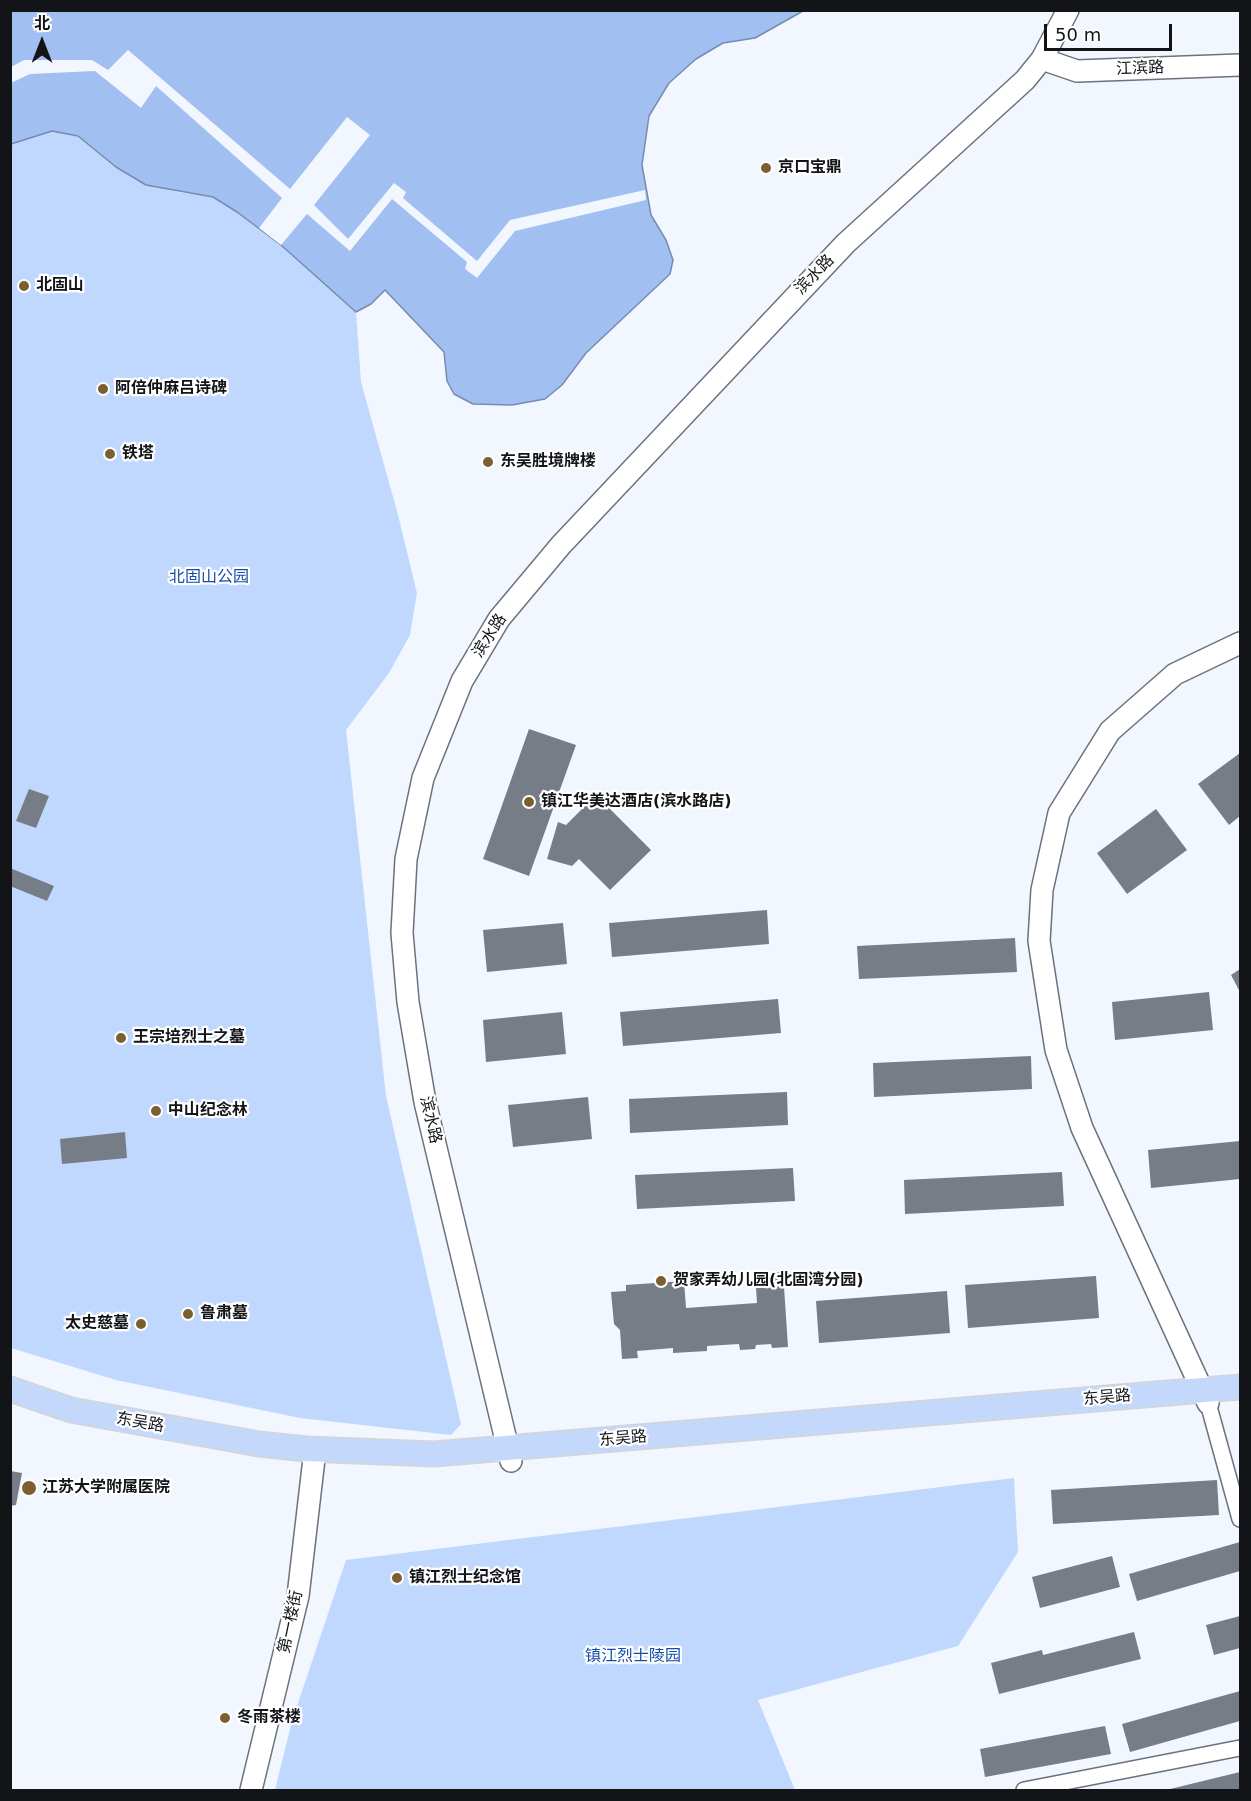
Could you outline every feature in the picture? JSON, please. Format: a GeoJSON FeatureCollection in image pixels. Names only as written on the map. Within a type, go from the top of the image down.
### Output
{"type":"FeatureCollection","features":[{"type":"Feature","properties":{"kind":"main road","name":"东吴路"},"geometry":{"type":"LineString","coordinates":[[10,1404],[65,1424],[255,1458],[314,1457],[433,1468],[509,1455],[1205,1397],[1240,1387]]}},
{"type":"Feature","properties":{"kind":"main road","name":"东吴路"},"geometry":{"type":"LineString","coordinates":[[10,1389],[71,1410],[259,1444],[314,1457]]}},
{"type":"Feature","properties":{"kind":"main road","name":"东吴路"},"geometry":{"type":"LineString","coordinates":[[1205,1397],[1240,1401]]}},
{"type":"Feature","properties":{"kind":"street","name":"滨水路"},"geometry":{"type":"LineString","coordinates":[[509,1455],[425,1102],[408,1002],[402,933],[406,859],[423,778],[462,681],[499,619],[561,545],[846,243],[1025,80],[1042,59],[1068,10]]}},
{"type":"Feature","properties":{"kind":"street","name":"江滨路"},"geometry":{"type":"LineString","coordinates":[[1042,59],[1077,71],[1240,64]]}},
{"type":"Feature","properties":{"kind":"street"},"geometry":{"type":"LineString","coordinates":[[1240,643],[1175,674],[1110,731],[1059,813],[1042,890],[1039,941],[1056,1050],[1082,1128],[1205,1397],[1240,1519]]}},
{"type":"Feature","properties":{"kind":"street","name":"第一楼街"},"geometry":{"type":"LineString","coordinates":[[251,1791],[298,1596],[314,1457]]}},
{"type":"Feature","properties":{"kind":"street"},"geometry":{"type":"LineString","coordinates":[[1024,1791],[1240,1748]]}},
{"type":"Feature","properties":{"kind":"green space","name":"北固山公园"},"geometry":{"type":"Polygon","coordinates":[[[52,131],[78,136],[116,167],[178,192],[213,197],[281,245],[356,312],[361,382],[417,593],[410,635],[389,673],[346,730],[386,1096],[461,1424],[451,1435],[300,1418],[116,1380],[11,1348],[10,144],[52,131]]]}},
{"type":"Feature","properties":{"kind":"green space","name":"镇江烈士陵园"},"geometry":{"type":"Polygon","coordinates":[[[1014,1478],[1018,1552],[958,1646],[758,1700],[795,1790],[275,1790],[292,1721],[346,1560],[1014,1478]]]}},
{"type":"Feature","properties":{"kind":"shaded area"},"geometry":{"type":"Polygon","coordinates":[[[11,11],[803,11],[755,38],[723,43],[696,59],[669,83],[649,116],[642,165],[651,215],[666,240],[673,260],[670,274],[586,353],[562,385],[545,399],[512,405],[473,404],[454,394],[447,381],[444,352],[385,290],[371,304],[356,312],[281,245],[213,197],[146,185],[116,167],[78,136],[52,131],[11,144],[11,11]]]}},
{"type":"Feature","properties":{"kind":"pier"},"geometry":{"type":"Polygon","coordinates":[[[128,50],[290,189],[347,117],[370,135],[314,205],[348,239],[394,183],[406,192],[403,198],[477,261],[510,220],[645,190],[646,200],[515,231],[477,278],[465,269],[467,262],[392,199],[350,251],[307,214],[281,245],[259,228],[282,198],[156,86],[141,108],[95,71],[30,74],[11,83],[11,67],[24,60],[92,60],[108,70],[128,50]]]}},
{"type":"Feature","properties":{"kind":"building","name":"镇江华美达酒店(滨水路店)"},"geometry":{"type":"Polygon","coordinates":[[[529,729],[576,745],[529,876],[483,859],[529,729]]]}},
{"type":"Feature","properties":{"kind":"building"},"geometry":{"type":"Polygon","coordinates":[[[1240,753],[1240,816],[1229,825],[1198,784],[1240,753]]]}},
{"type":"Feature","properties":{"kind":"building"},"geometry":{"type":"Polygon","coordinates":[[[29,789],[49,796],[36,828],[16,821],[29,789]]]}},
{"type":"Feature","properties":{"kind":"building"},"geometry":{"type":"Polygon","coordinates":[[[596,795],[651,850],[610,890],[579,859],[572,866],[547,859],[558,822],[566,825],[596,795]]]}},
{"type":"Feature","properties":{"kind":"building"},"geometry":{"type":"Polygon","coordinates":[[[1156,809],[1187,850],[1127,894],[1097,853],[1156,809]]]}},
{"type":"Feature","properties":{"kind":"building"},"geometry":{"type":"Polygon","coordinates":[[[10,868],[54,886],[47,901],[10,886],[10,868]]]}},
{"type":"Feature","properties":{"kind":"building"},"geometry":{"type":"Polygon","coordinates":[[[767,910],[769,944],[612,957],[609,923],[767,910]]]}},
{"type":"Feature","properties":{"kind":"building"},"geometry":{"type":"Polygon","coordinates":[[[563,923],[567,964],[487,972],[483,930],[563,923]]]}},
{"type":"Feature","properties":{"kind":"building"},"geometry":{"type":"Polygon","coordinates":[[[1015,938],[1017,972],[859,979],[857,946],[1015,938]]]}},
{"type":"Feature","properties":{"kind":"building"},"geometry":{"type":"Polygon","coordinates":[[[1240,969],[1240,992],[1231,975],[1240,969]]]}},
{"type":"Feature","properties":{"kind":"building"},"geometry":{"type":"Polygon","coordinates":[[[1209,992],[1213,1030],[1115,1040],[1112,1002],[1209,992]]]}},
{"type":"Feature","properties":{"kind":"building"},"geometry":{"type":"Polygon","coordinates":[[[778,999],[781,1033],[623,1046],[620,1012],[778,999]]]}},
{"type":"Feature","properties":{"kind":"building"},"geometry":{"type":"Polygon","coordinates":[[[562,1012],[566,1054],[486,1062],[483,1020],[562,1012]]]}},
{"type":"Feature","properties":{"kind":"building"},"geometry":{"type":"Polygon","coordinates":[[[1031,1056],[1032,1089],[874,1097],[873,1063],[1031,1056]]]}},
{"type":"Feature","properties":{"kind":"building"},"geometry":{"type":"Polygon","coordinates":[[[787,1092],[788,1125],[630,1133],[629,1099],[787,1092]]]}},
{"type":"Feature","properties":{"kind":"building"},"geometry":{"type":"Polygon","coordinates":[[[588,1097],[592,1139],[513,1147],[508,1105],[588,1097]]]}},
{"type":"Feature","properties":{"kind":"building"},"geometry":{"type":"Polygon","coordinates":[[[125,1132],[127,1158],[62,1164],[60,1139],[125,1132]]]}},
{"type":"Feature","properties":{"kind":"building"},"geometry":{"type":"Polygon","coordinates":[[[1240,1141],[1240,1179],[1151,1188],[1148,1150],[1240,1141]]]}},
{"type":"Feature","properties":{"kind":"building"},"geometry":{"type":"Polygon","coordinates":[[[793,1168],[795,1201],[637,1209],[635,1175],[793,1168]]]}},
{"type":"Feature","properties":{"kind":"building"},"geometry":{"type":"Polygon","coordinates":[[[1062,1172],[1064,1206],[905,1214],[904,1180],[1062,1172]]]}},
{"type":"Feature","properties":{"kind":"building"},"geometry":{"type":"Polygon","coordinates":[[[783,1272],[788,1347],[772,1348],[771,1344],[756,1345],[755,1349],[740,1350],[739,1344],[707,1346],[707,1351],[673,1353],[673,1348],[637,1351],[638,1358],[622,1359],[620,1330],[614,1324],[611,1292],[626,1291],[626,1285],[684,1281],[686,1308],[757,1303],[755,1274],[783,1272]]]}},
{"type":"Feature","properties":{"kind":"building"},"geometry":{"type":"Polygon","coordinates":[[[1096,1276],[1099,1318],[968,1328],[965,1285],[1096,1276]]]}},
{"type":"Feature","properties":{"kind":"building"},"geometry":{"type":"Polygon","coordinates":[[[947,1291],[950,1333],[819,1343],[816,1301],[947,1291]]]}},
{"type":"Feature","properties":{"kind":"building"},"geometry":{"type":"Polygon","coordinates":[[[10,1471],[22,1473],[16,1505],[10,1506],[10,1471]]]}},
{"type":"Feature","properties":{"kind":"building"},"geometry":{"type":"Polygon","coordinates":[[[1217,1480],[1219,1515],[1053,1524],[1051,1490],[1217,1480]]]}},
{"type":"Feature","properties":{"kind":"building"},"geometry":{"type":"Polygon","coordinates":[[[1240,1542],[1240,1571],[1137,1601],[1129,1574],[1240,1542]]]}},
{"type":"Feature","properties":{"kind":"building"},"geometry":{"type":"Polygon","coordinates":[[[1112,1556],[1120,1587],[1040,1608],[1032,1577],[1112,1556]]]}},
{"type":"Feature","properties":{"kind":"building"},"geometry":{"type":"Polygon","coordinates":[[[1240,1616],[1240,1648],[1214,1655],[1206,1625],[1240,1616]]]}},
{"type":"Feature","properties":{"kind":"building"},"geometry":{"type":"Polygon","coordinates":[[[1134,1632],[1141,1659],[999,1694],[991,1663],[1042,1650],[1043,1655],[1134,1632]]]}},
{"type":"Feature","properties":{"kind":"building"},"geometry":{"type":"Polygon","coordinates":[[[1240,1691],[1240,1721],[1130,1752],[1122,1724],[1240,1691]]]}},
{"type":"Feature","properties":{"kind":"building"},"geometry":{"type":"Polygon","coordinates":[[[1105,1726],[1111,1754],[985,1777],[980,1749],[1105,1726]]]}},
{"type":"Feature","properties":{"kind":"building"},"geometry":{"type":"Polygon","coordinates":[[[1240,1772],[1240,1790],[1166,1790],[1240,1772]]]}},
{"type":"Feature","properties":{"kind":"place","name":"京口宝鼎"},"geometry":{"type":"Point","coordinates":[766,168]}},
{"type":"Feature","properties":{"kind":"place","name":"北固山"},"geometry":{"type":"Point","coordinates":[24,286]}},
{"type":"Feature","properties":{"kind":"place","name":"阿倍仲麻吕诗碑"},"geometry":{"type":"Point","coordinates":[103,389]}},
{"type":"Feature","properties":{"kind":"place","name":"铁塔"},"geometry":{"type":"Point","coordinates":[110,454]}},
{"type":"Feature","properties":{"kind":"place","name":"东吴胜境牌楼"},"geometry":{"type":"Point","coordinates":[488,462]}},
{"type":"Feature","properties":{"kind":"place","name":"镇江华美达酒店(滨水路店)"},"geometry":{"type":"Point","coordinates":[529,802]}},
{"type":"Feature","properties":{"kind":"place","name":"王宗培烈士之墓"},"geometry":{"type":"Point","coordinates":[121,1038]}},
{"type":"Feature","properties":{"kind":"place","name":"中山纪念林"},"geometry":{"type":"Point","coordinates":[156,1111]}},
{"type":"Feature","properties":{"kind":"place","name":"贺家弄幼儿园(北固湾分园)"},"geometry":{"type":"Point","coordinates":[661,1281]}},
{"type":"Feature","properties":{"kind":"place","name":"鲁肃墓"},"geometry":{"type":"Point","coordinates":[188,1314]}},
{"type":"Feature","properties":{"kind":"place","name":"太史慈墓"},"geometry":{"type":"Point","coordinates":[141,1324]}},
{"type":"Feature","properties":{"kind":"place","name":"江苏大学附属医院"},"geometry":{"type":"Point","coordinates":[29,1488]}},
{"type":"Feature","properties":{"kind":"place","name":"镇江烈士纪念馆"},"geometry":{"type":"Point","coordinates":[397,1578]}},
{"type":"Feature","properties":{"kind":"place","name":"冬雨茶楼"},"geometry":{"type":"Point","coordinates":[225,1718]}}]}
